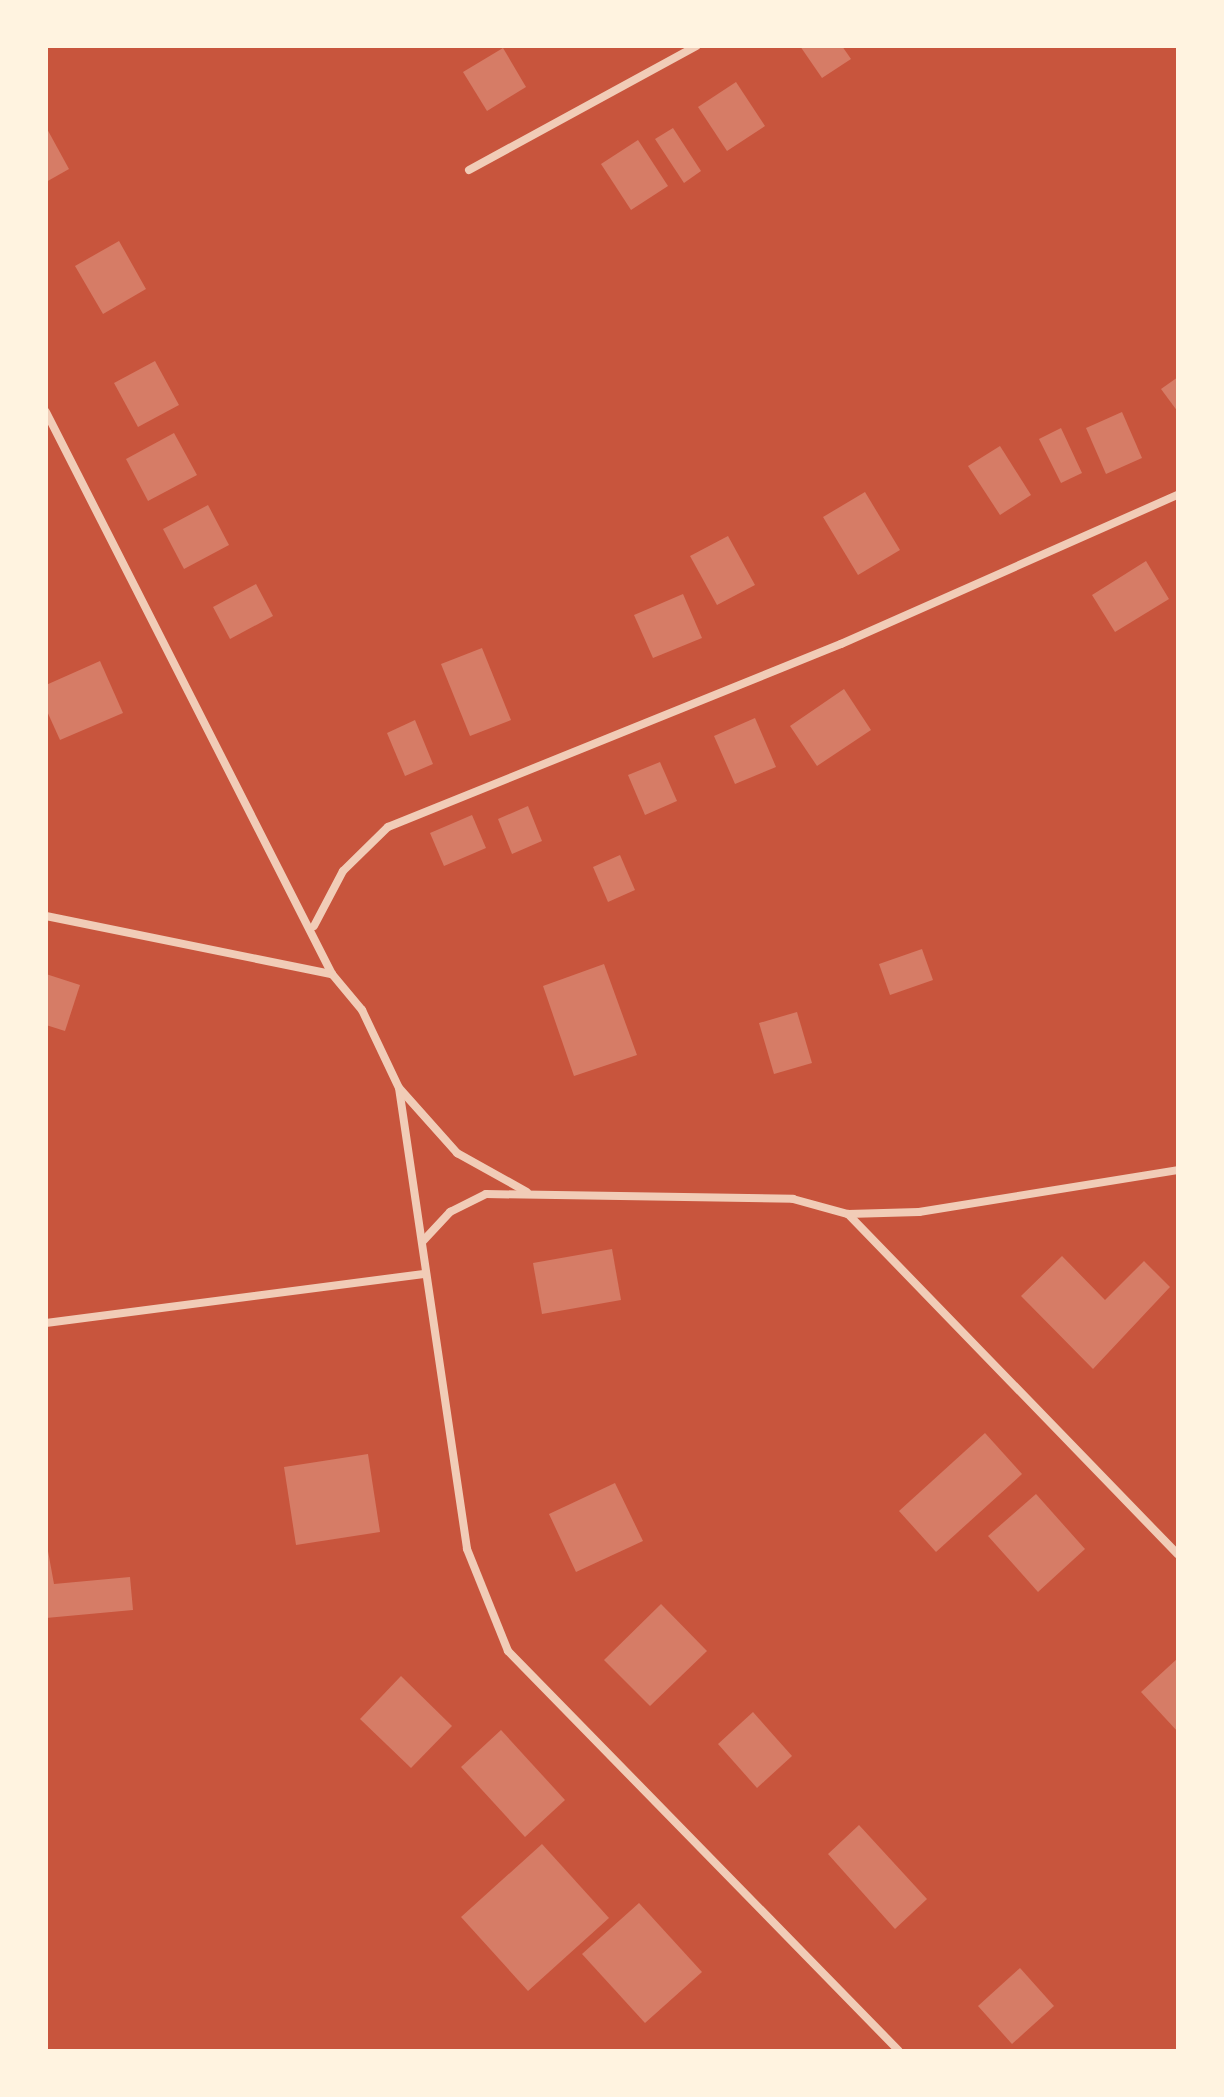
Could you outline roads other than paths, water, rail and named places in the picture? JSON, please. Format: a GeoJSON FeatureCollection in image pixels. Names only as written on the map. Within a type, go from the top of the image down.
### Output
{"type":"FeatureCollection","features":[{"type":"Feature","properties":{"kind":"street"},"geometry":{"type":"LineString","coordinates":[[469,170],[696,46]]}},
{"type":"Feature","properties":{"kind":"street"},"geometry":{"type":"LineString","coordinates":[[46,412],[314,926],[332,974],[362,1010],[399,1088],[457,1153],[531,1194]]}},
{"type":"Feature","properties":{"kind":"street"},"geometry":{"type":"LineString","coordinates":[[314,926],[343,871],[388,827],[841,644],[1178,495]]}},
{"type":"Feature","properties":{"kind":"street"},"geometry":{"type":"LineString","coordinates":[[46,916],[332,974]]}},
{"type":"Feature","properties":{"kind":"street"},"geometry":{"type":"LineString","coordinates":[[399,1088],[423,1241],[424,1274],[467,1549],[508,1651],[899,2051]]}},
{"type":"Feature","properties":{"kind":"street"},"geometry":{"type":"LineString","coordinates":[[423,1241],[467,1201],[531,1194],[793,1199],[848,1214],[919,1212],[1178,1170]]}},
{"type":"Feature","properties":{"kind":"street"},"geometry":{"type":"LineString","coordinates":[[848,1214],[1178,1554]]}},
{"type":"Feature","properties":{"kind":"street"},"geometry":{"type":"LineString","coordinates":[[46,1323],[424,1274]]}}]}
